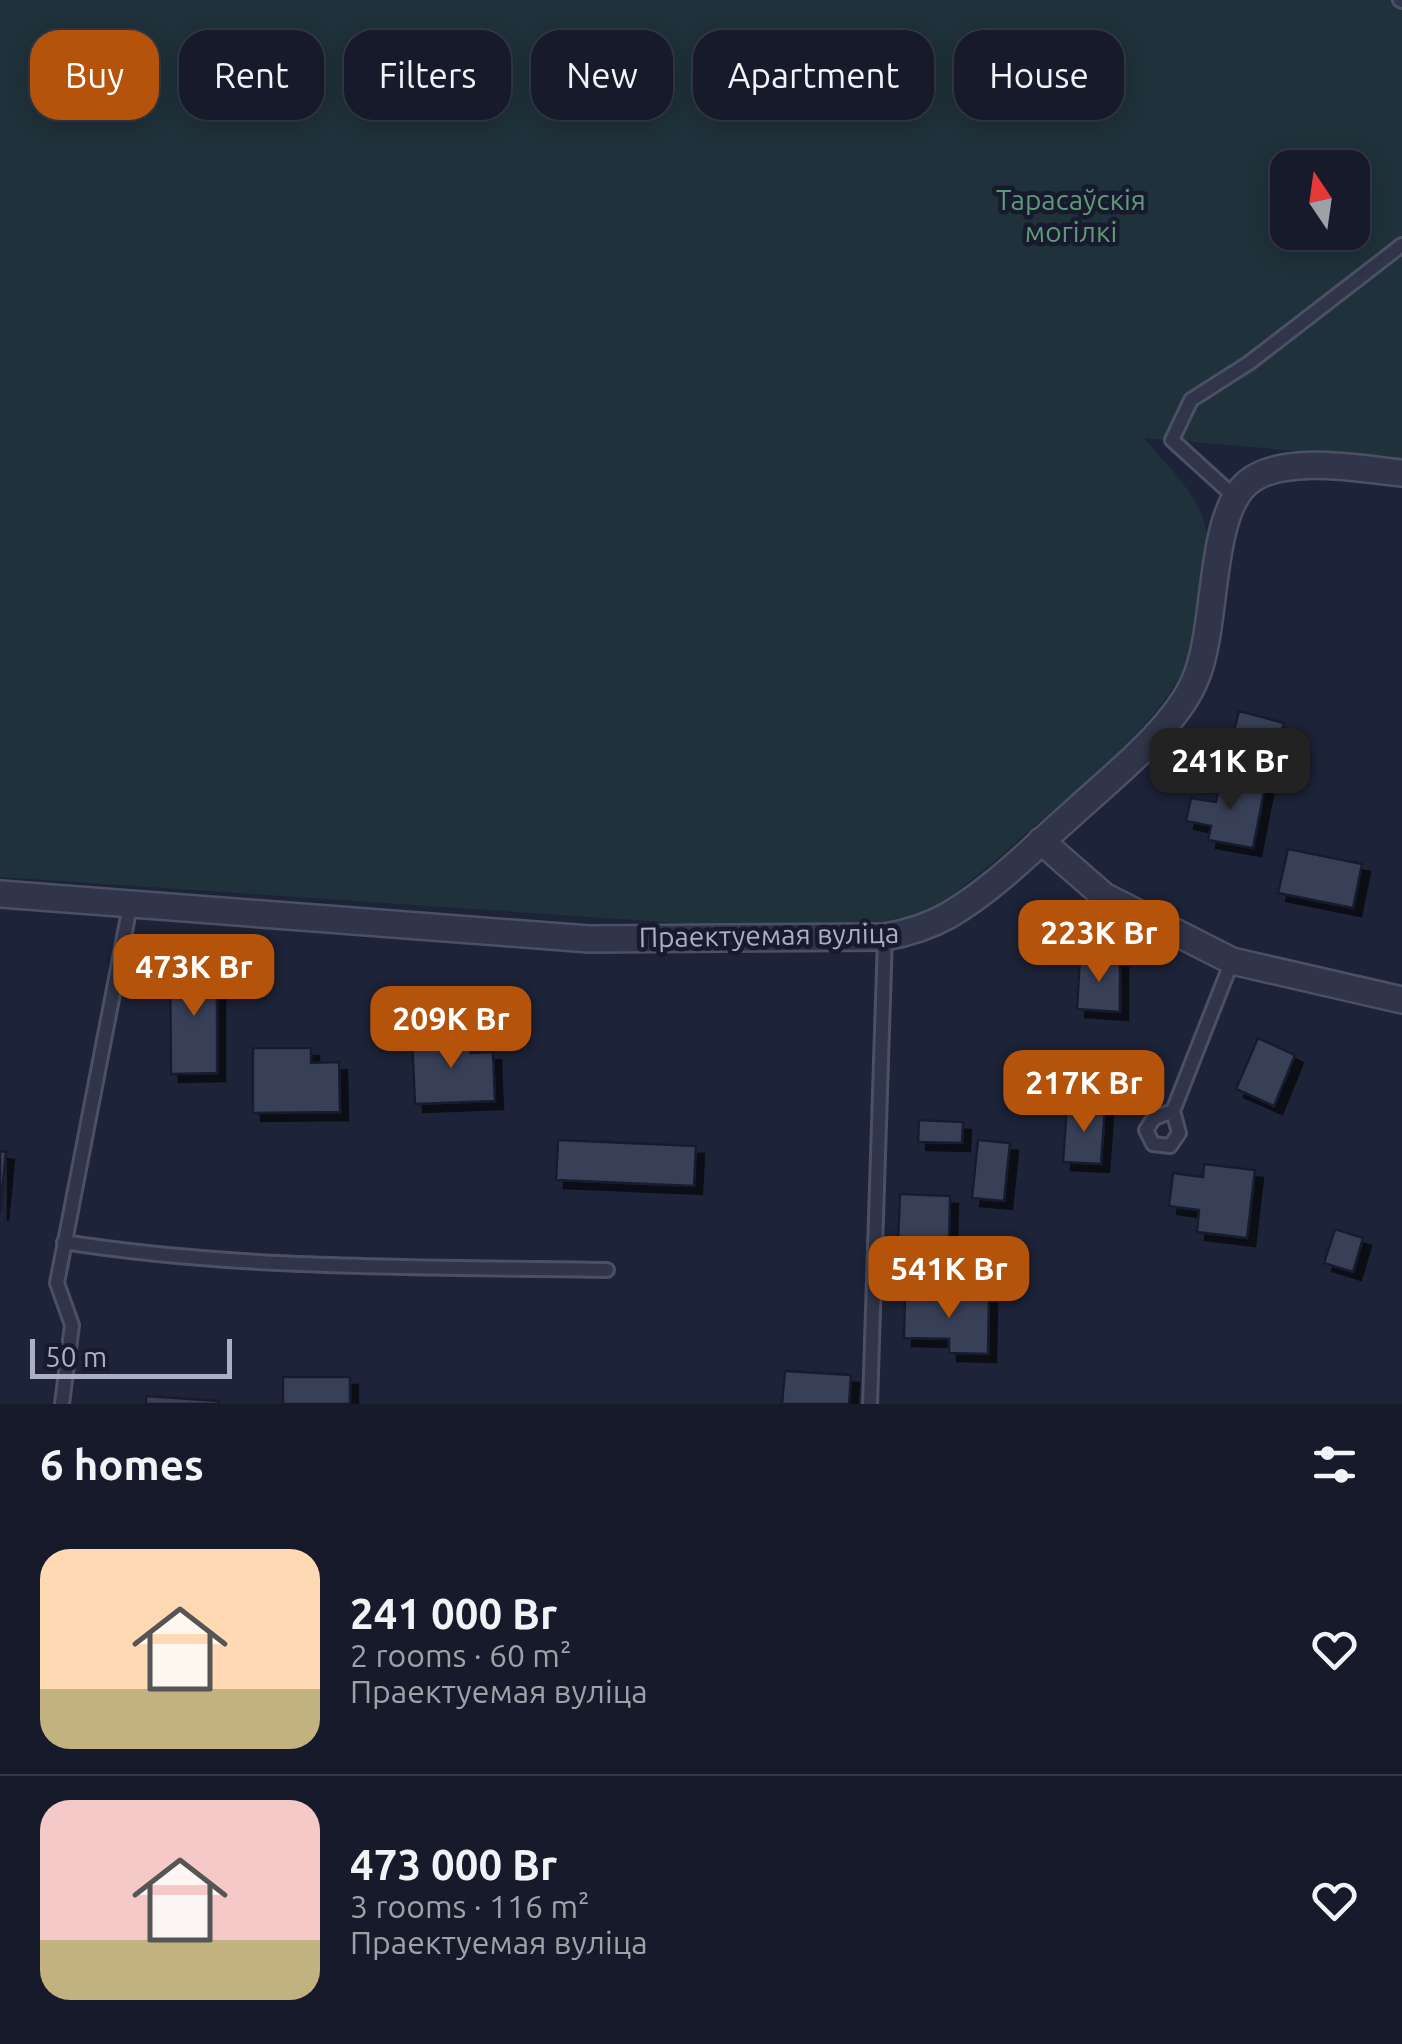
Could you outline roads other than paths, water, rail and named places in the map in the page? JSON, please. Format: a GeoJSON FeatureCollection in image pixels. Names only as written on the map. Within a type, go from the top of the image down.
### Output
{"type":"FeatureCollection","features":[{"type":"Feature","properties":{"kind":"street"},"geometry":{"type":"LineString","coordinates":[[1236,498],[1247,484],[1282,468],[1304,465],[1402,472]]}},
{"type":"Feature","properties":{"kind":"street","name":"Праектуемая вуліца"},"geometry":{"type":"LineString","coordinates":[[0,894],[589,939],[885,937],[913,932],[992,887],[1142,750],[1194,684],[1209,635],[1222,536],[1236,498]]}},
{"type":"Feature","properties":{"kind":"street"},"geometry":{"type":"LineString","coordinates":[[1041,842],[1104,896],[1232,961],[1402,1000]]}},
{"type":"Feature","properties":{"kind":"lane"},"geometry":{"type":"LineString","coordinates":[[1236,498],[1172,440],[1191,400],[1249,363],[1402,245]]}},
{"type":"Feature","properties":{"kind":"lane"},"geometry":{"type":"LineString","coordinates":[[62,1404],[72,1324],[56,1283],[130,906]]}},
{"type":"Feature","properties":{"kind":"lane"},"geometry":{"type":"LineString","coordinates":[[870,1404],[885,937]]}},
{"type":"Feature","properties":{"kind":"lane"},"geometry":{"type":"LineString","coordinates":[[1173,1111],[1232,961]]}},
{"type":"Feature","properties":{"kind":"lane"},"geometry":{"type":"LineString","coordinates":[[64,1242],[127,1252],[374,1266],[607,1270]]}},
{"type":"Feature","properties":{"kind":"park label","name":"Тарасаўскія могілкі"},"geometry":{"type":"Point","coordinates":[1071,216]}}]}
